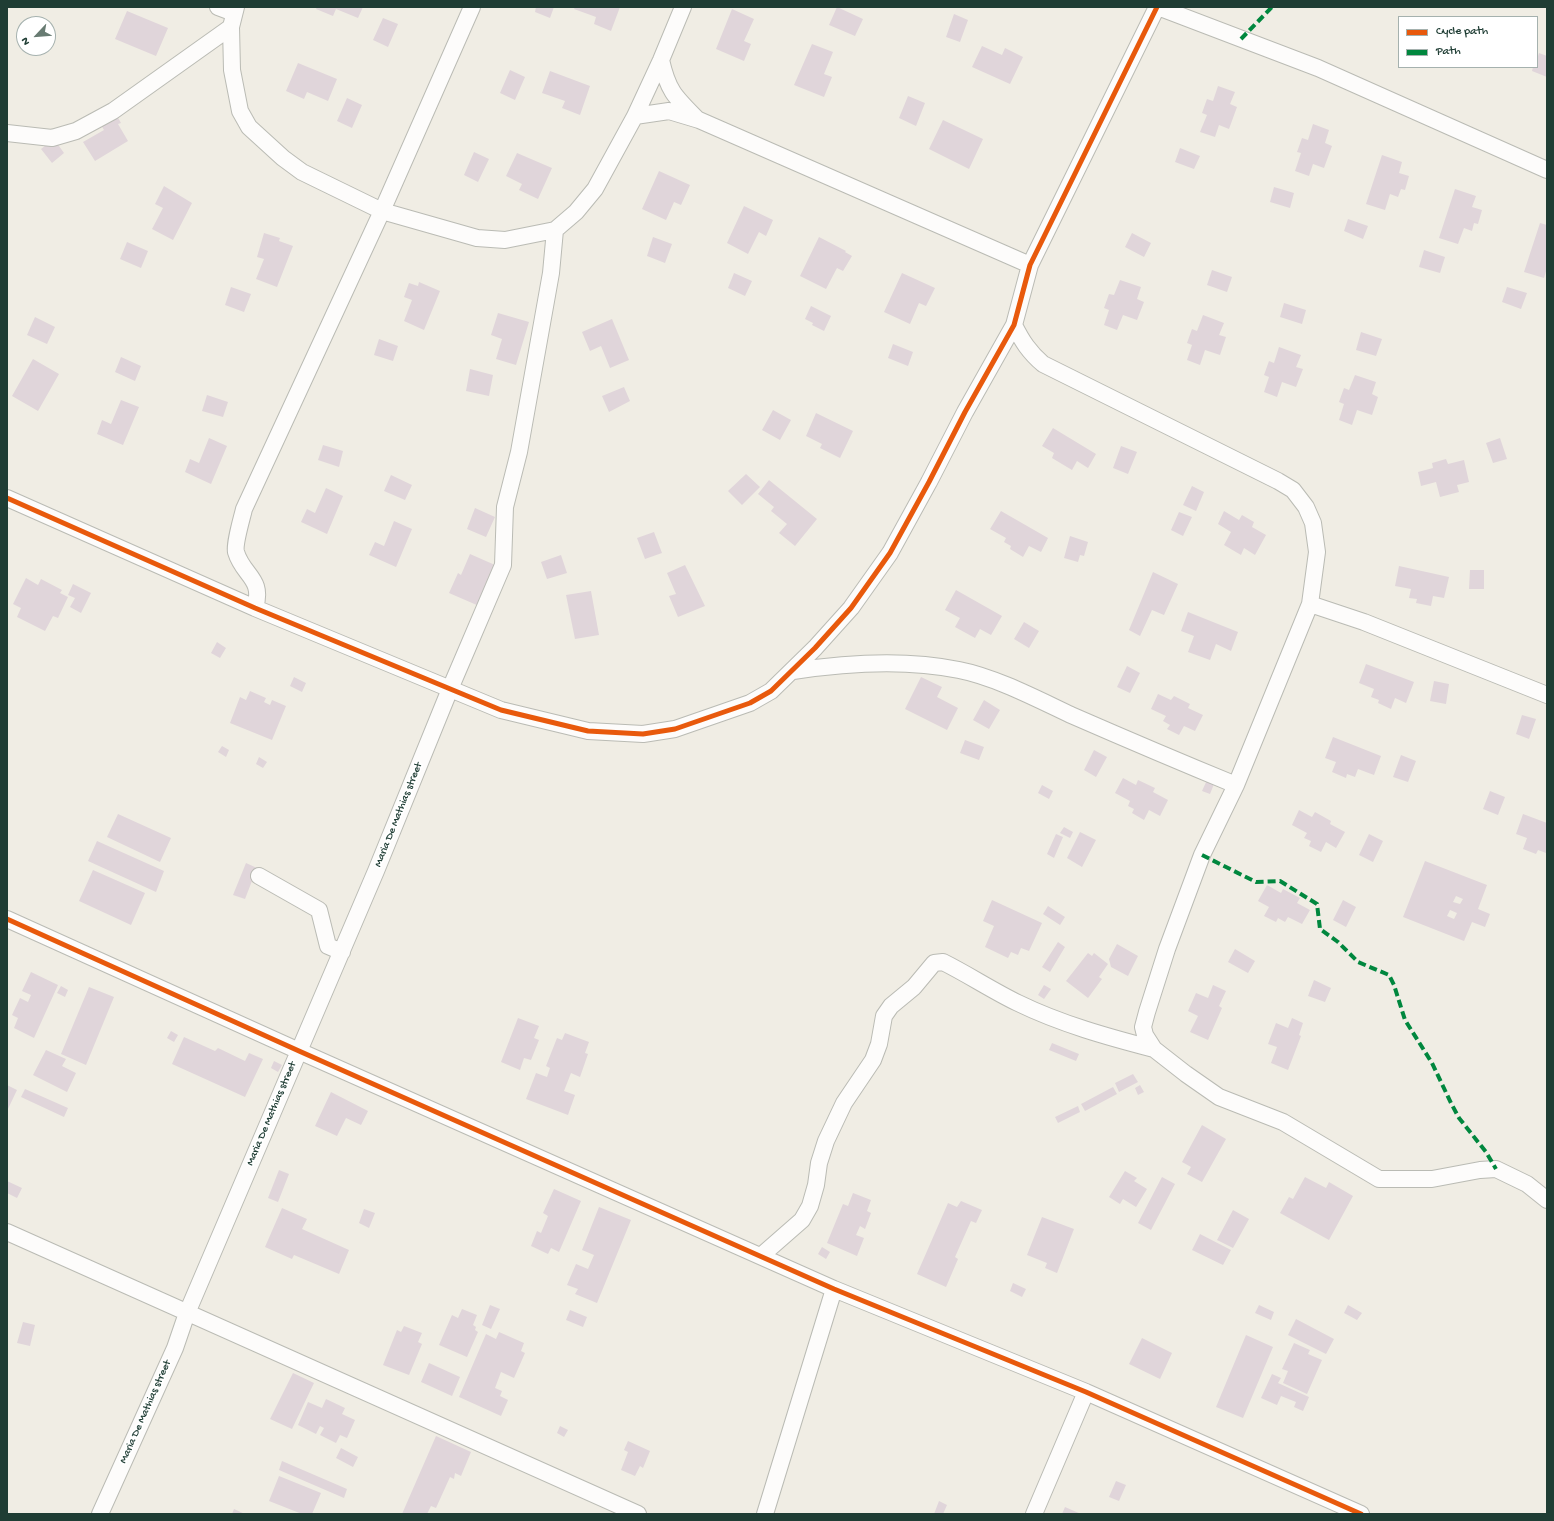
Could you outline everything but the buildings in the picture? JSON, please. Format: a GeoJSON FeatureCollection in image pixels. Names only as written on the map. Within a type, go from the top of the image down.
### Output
{"type":"FeatureCollection","features":[{"type":"Feature","properties":{"kind":"street"},"geometry":{"type":"LineString","coordinates":[[218,7],[234,16]]}},
{"type":"Feature","properties":{"kind":"street"},"geometry":{"type":"LineString","coordinates":[[255,608],[258,597],[256,585],[235,551],[244,509],[382,211],[472,7]]}},
{"type":"Feature","properties":{"kind":"street"},"geometry":{"type":"LineString","coordinates":[[234,16],[232,70],[240,111],[249,127],[283,158],[302,172],[382,211],[477,238],[505,240],[555,230],[576,212],[594,189],[635,116],[661,60],[683,7]]}},
{"type":"Feature","properties":{"kind":"street"},"geometry":{"type":"LineString","coordinates":[[7,498],[255,608],[501,710],[588,731],[643,734],[675,729],[750,702],[771,691],[793,671],[851,608],[890,553],[965,412],[1014,325],[1030,265],[1157,7],[1318,68],[1547,170]]}},
{"type":"Feature","properties":{"kind":"street"},"geometry":{"type":"LineString","coordinates":[[7,133],[52,138],[76,131],[113,111],[234,16]]}},
{"type":"Feature","properties":{"kind":"street"},"geometry":{"type":"LineString","coordinates":[[661,60],[668,86],[676,98],[699,120]]}},
{"type":"Feature","properties":{"kind":"street"},"geometry":{"type":"LineString","coordinates":[[635,116],[669,111],[699,120],[1030,265]]}},
{"type":"Feature","properties":{"kind":"street","name":"Maria De Mathias street"},"geometry":{"type":"LineString","coordinates":[[100,1514],[175,1348],[187,1312],[342,952],[450,689],[503,565],[506,507],[519,452],[539,332],[551,273],[555,230]]}},
{"type":"Feature","properties":{"kind":"street"},"geometry":{"type":"LineString","coordinates":[[1014,325],[1024,345],[1044,364],[1293,490],[1306,507],[1313,523],[1317,552],[1310,604],[1236,784],[1202,855],[1167,949],[1146,1012],[1144,1026],[1145,1035],[1154,1048],[1186,1074],[1219,1097],[1283,1122],[1379,1179],[1432,1179],[1480,1170],[1496,1169],[1526,1184],[1547,1200]]}},
{"type":"Feature","properties":{"kind":"street"},"geometry":{"type":"LineString","coordinates":[[1310,604],[1364,622],[1547,695]]}},
{"type":"Feature","properties":{"kind":"street"},"geometry":{"type":"LineString","coordinates":[[793,671],[831,666],[877,664],[931,665],[960,670],[1002,684],[1149,749],[1236,784]]}},
{"type":"Feature","properties":{"kind":"street"},"geometry":{"type":"LineString","coordinates":[[259,876],[319,910],[328,946],[342,952]]}},
{"type":"Feature","properties":{"kind":"street"},"geometry":{"type":"LineString","coordinates":[[7,919],[299,1051],[834,1289],[1086,1392],[1361,1514]]}},
{"type":"Feature","properties":{"kind":"street"},"geometry":{"type":"LineString","coordinates":[[762,1256],[802,1220],[810,1206],[816,1185],[819,1163],[826,1140],[844,1103],[873,1060],[879,1044],[884,1016],[891,1006],[914,987],[934,963],[943,962],[1018,1003],[1060,1020],[1112,1038],[1154,1048]]}},
{"type":"Feature","properties":{"kind":"street"},"geometry":{"type":"LineString","coordinates":[[7,1232],[638,1514]]}},
{"type":"Feature","properties":{"kind":"street"},"geometry":{"type":"LineString","coordinates":[[766,1514],[834,1289]]}},
{"type":"Feature","properties":{"kind":"street"},"geometry":{"type":"LineString","coordinates":[[1034,1514],[1086,1392]]}},
{"type":"Feature","properties":{"kind":"marked path"},"geometry":{"type":"LineString","coordinates":[[1241,39],[1272,7]]}},
{"type":"Feature","properties":{"kind":"marked path"},"geometry":{"type":"LineString","coordinates":[[1202,855],[1256,882],[1280,881],[1317,904],[1320,929],[1338,942],[1358,962],[1389,975],[1394,985],[1405,1020],[1432,1063],[1459,1118],[1486,1152],[1496,1169]]}},
{"type":"Feature","properties":{"kind":"cycle path"},"geometry":{"type":"LineString","coordinates":[[7,498],[255,608],[501,710],[588,731],[643,734],[675,729],[750,703],[771,691],[815,648],[851,608],[890,553],[965,412],[1014,325],[1030,265],[1157,7]]}},
{"type":"Feature","properties":{"kind":"cycle path"},"geometry":{"type":"LineString","coordinates":[[7,919],[299,1051],[834,1289],[1086,1392],[1361,1514]]}}]}
